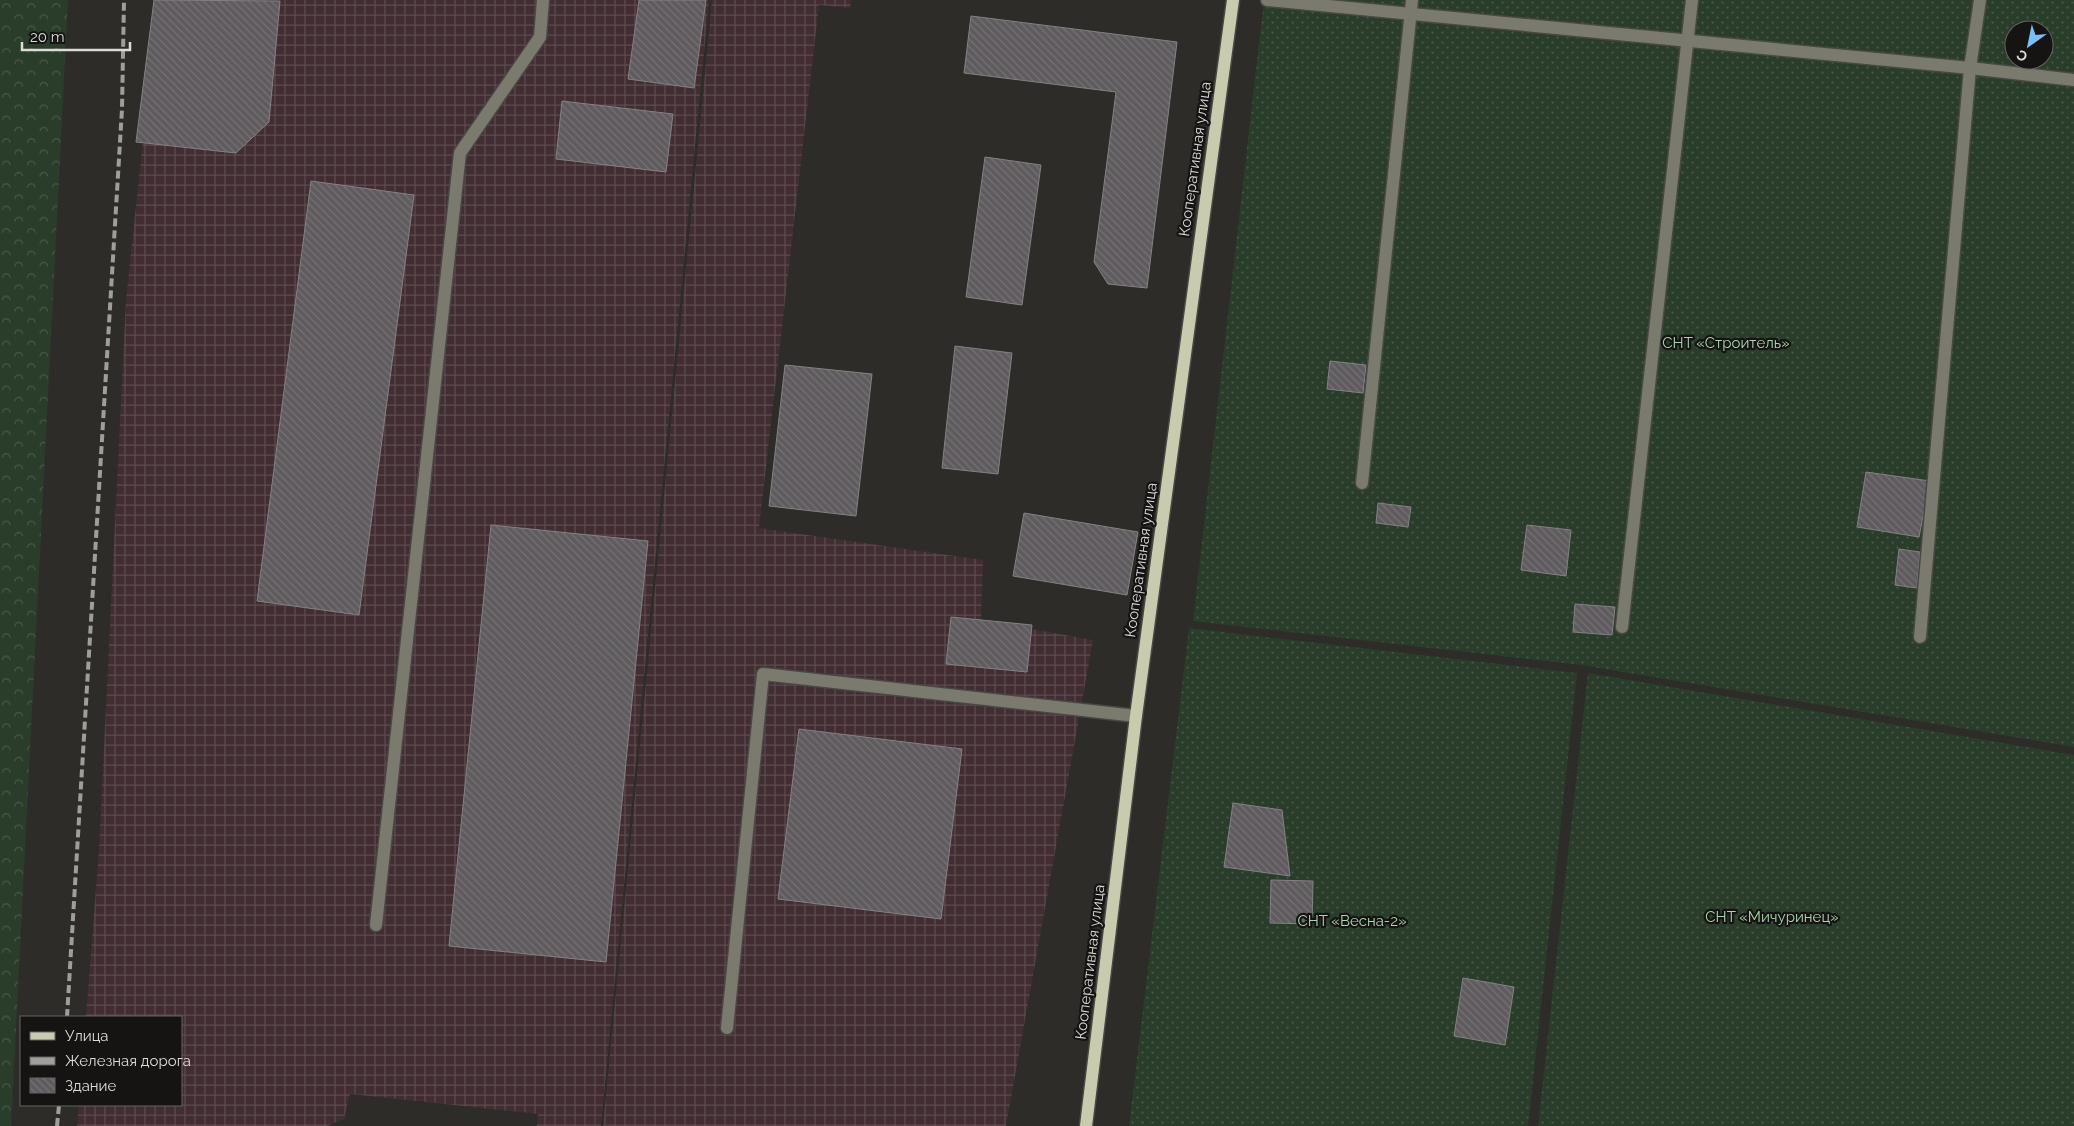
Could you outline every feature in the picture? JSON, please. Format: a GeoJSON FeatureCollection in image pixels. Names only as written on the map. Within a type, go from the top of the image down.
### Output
{"type":"FeatureCollection","features":[{"type":"Feature","properties":{"kind":"main road","name":"Кооперативная улица"},"geometry":{"type":"LineString","coordinates":[[1086,1126],[1136,716],[1233,0]]}},
{"type":"Feature","properties":{"kind":"lane"},"geometry":{"type":"LineString","coordinates":[[376,925],[460,153],[540,37],[543,0]]}},
{"type":"Feature","properties":{"kind":"lane"},"geometry":{"type":"LineString","coordinates":[[1267,0],[1970,68],[2074,80]]}},
{"type":"Feature","properties":{"kind":"lane"},"geometry":{"type":"LineString","coordinates":[[1362,483],[1412,0]]}},
{"type":"Feature","properties":{"kind":"lane"},"geometry":{"type":"LineString","coordinates":[[1622,627],[1692,0]]}},
{"type":"Feature","properties":{"kind":"lane"},"geometry":{"type":"LineString","coordinates":[[1920,637],[1970,68],[1980,0]]}},
{"type":"Feature","properties":{"kind":"lane"},"geometry":{"type":"LineString","coordinates":[[727,1028],[763,674],[1136,716]]}},
{"type":"Feature","properties":{"kind":"shaded area"},"geometry":{"type":"Polygon","coordinates":[[[158,0],[709,0],[601,1126],[537,1126],[538,1114],[350,1094],[344,1119],[327,1126],[77,1126],[79,1106],[182,1106],[182,1016],[86,1016],[99,850],[126,300],[158,0]]]}},
{"type":"Feature","properties":{"kind":"shaded area"},"geometry":{"type":"Polygon","coordinates":[[[712,0],[851,0],[850,8],[819,5],[759,528],[983,560],[981,620],[1093,640],[1006,1126],[603,1126],[712,0]]]}},
{"type":"Feature","properties":{"kind":"green space"},"geometry":{"type":"Polygon","coordinates":[[[0,0],[68,0],[11,1126],[0,1126],[0,0]]]}},
{"type":"Feature","properties":{"kind":"green space","name":"СНТ «Строитель»"},"geometry":{"type":"Polygon","coordinates":[[[1264,0],[2074,0],[2074,747],[1581,665],[1193,621],[1264,0]]]}},
{"type":"Feature","properties":{"kind":"green space","name":"СНТ «Весна-2»"},"geometry":{"type":"Polygon","coordinates":[[[1189,628],[1577,673],[1528,1126],[1129,1126],[1189,628]]]}},
{"type":"Feature","properties":{"kind":"green space","name":"СНТ «Мичуринец»"},"geometry":{"type":"Polygon","coordinates":[[[1588,673],[2074,755],[2074,1126],[1538,1126],[1588,673]]]}},
{"type":"Feature","properties":{"kind":"building"},"geometry":{"type":"Polygon","coordinates":[[[154,0],[280,1],[269,122],[236,153],[136,142],[154,0]]]}},
{"type":"Feature","properties":{"kind":"building"},"geometry":{"type":"Polygon","coordinates":[[[639,0],[706,0],[694,88],[628,79],[639,0]]]}},
{"type":"Feature","properties":{"kind":"building"},"geometry":{"type":"Polygon","coordinates":[[[971,16],[1177,42],[1147,288],[1108,284],[1094,262],[1116,92],[964,73],[971,16]]]}},
{"type":"Feature","properties":{"kind":"building"},"geometry":{"type":"Polygon","coordinates":[[[562,101],[673,114],[666,172],[556,159],[562,101]]]}},
{"type":"Feature","properties":{"kind":"building"},"geometry":{"type":"Polygon","coordinates":[[[985,157],[1041,165],[1022,305],[966,297],[985,157]]]}},
{"type":"Feature","properties":{"kind":"building"},"geometry":{"type":"Polygon","coordinates":[[[311,181],[414,195],[359,615],[257,601],[311,181]]]}},
{"type":"Feature","properties":{"kind":"building"},"geometry":{"type":"Polygon","coordinates":[[[955,346],[1012,353],[998,474],[942,468],[955,346]]]}},
{"type":"Feature","properties":{"kind":"building"},"geometry":{"type":"Polygon","coordinates":[[[1330,361],[1366,365],[1363,393],[1327,389],[1330,361]]]}},
{"type":"Feature","properties":{"kind":"building"},"geometry":{"type":"Polygon","coordinates":[[[785,365],[872,374],[856,516],[769,506],[785,365]]]}},
{"type":"Feature","properties":{"kind":"building"},"geometry":{"type":"Polygon","coordinates":[[[1866,472],[1930,481],[1919,537],[1857,527],[1866,472]]]}},
{"type":"Feature","properties":{"kind":"building"},"geometry":{"type":"Polygon","coordinates":[[[1378,503],[1411,507],[1408,527],[1376,523],[1378,503]]]}},
{"type":"Feature","properties":{"kind":"building"},"geometry":{"type":"Polygon","coordinates":[[[1024,513],[1138,532],[1127,595],[1013,576],[1024,513]]]}},
{"type":"Feature","properties":{"kind":"building"},"geometry":{"type":"Polygon","coordinates":[[[491,525],[648,541],[606,962],[449,946],[491,525]]]}},
{"type":"Feature","properties":{"kind":"building"},"geometry":{"type":"Polygon","coordinates":[[[1527,525],[1571,530],[1566,576],[1521,570],[1527,525]]]}},
{"type":"Feature","properties":{"kind":"building"},"geometry":{"type":"Polygon","coordinates":[[[1899,549],[1920,552],[1917,588],[1895,585],[1899,549]]]}},
{"type":"Feature","properties":{"kind":"building"},"geometry":{"type":"Polygon","coordinates":[[[1575,604],[1615,607],[1612,635],[1573,632],[1575,604]]]}},
{"type":"Feature","properties":{"kind":"building"},"geometry":{"type":"Polygon","coordinates":[[[951,617],[1032,625],[1027,672],[946,664],[951,617]]]}},
{"type":"Feature","properties":{"kind":"building"},"geometry":{"type":"Polygon","coordinates":[[[799,729],[962,749],[941,919],[778,899],[799,729]]]}},
{"type":"Feature","properties":{"kind":"building"},"geometry":{"type":"Polygon","coordinates":[[[1233,803],[1282,810],[1290,876],[1224,867],[1233,803]]]}},
{"type":"Feature","properties":{"kind":"building"},"geometry":{"type":"Polygon","coordinates":[[[1271,880],[1313,881],[1312,924],[1270,923],[1271,880]]]}},
{"type":"Feature","properties":{"kind":"building"},"geometry":{"type":"Polygon","coordinates":[[[1463,978],[1514,987],[1505,1045],[1454,1036],[1463,978]]]}},
{"type":"Feature","properties":{"kind":"railway"},"geometry":{"type":"LineString","coordinates":[[67,1016],[122,109],[124,0]]}},
{"type":"Feature","properties":{"kind":"railway"},"geometry":{"type":"LineString","coordinates":[[57,1126],[59,1106]]}}]}
